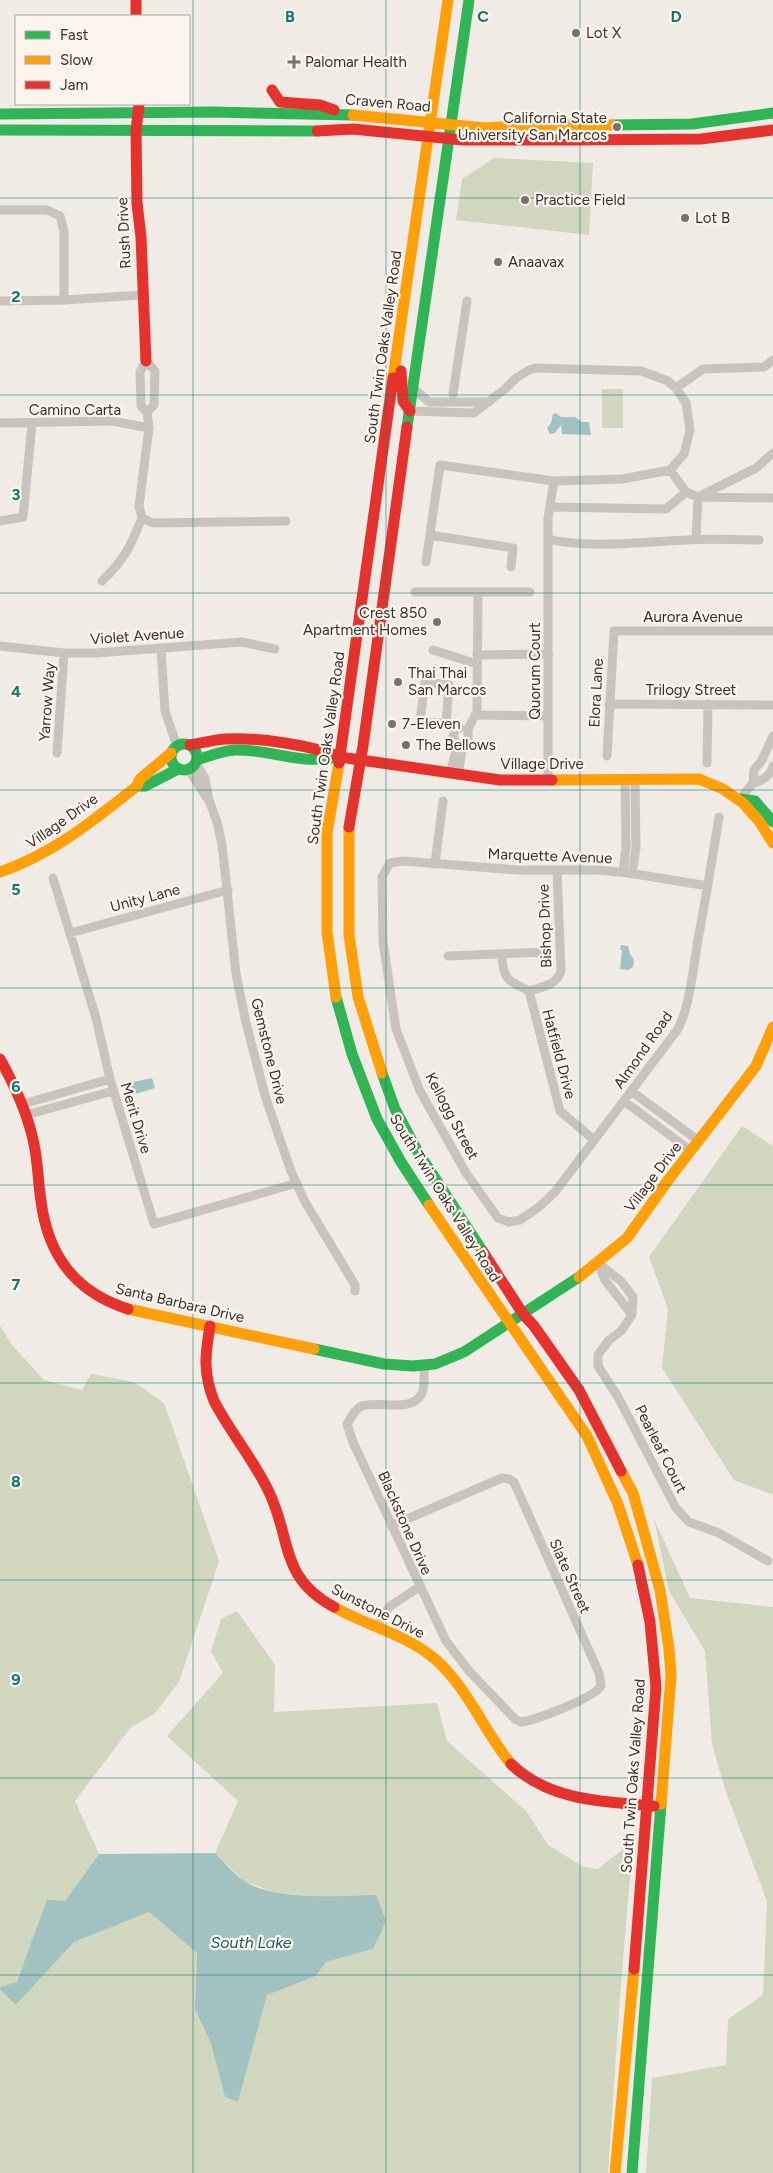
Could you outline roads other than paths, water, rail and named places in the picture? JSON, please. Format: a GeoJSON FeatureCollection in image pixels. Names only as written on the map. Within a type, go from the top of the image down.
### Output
{"type":"FeatureCollection","features":[{"type":"Feature","properties":{"kind":"main road"},"geometry":{"type":"LineString","coordinates":[[136,0],[136,15]]}},
{"type":"Feature","properties":{"kind":"main road","name":"South Twin Oaks Valley Road"},"geometry":{"type":"LineString","coordinates":[[448,0],[371,528],[340,757],[327,833],[327,932],[337,1001],[352,1054],[377,1119],[401,1162],[508,1324],[587,1436],[618,1504],[640,1571],[650,1622],[656,1687],[615,2173]]}},
{"type":"Feature","properties":{"kind":"main road","name":"South Twin Oaks Valley Road"},"geometry":{"type":"LineString","coordinates":[[470,0],[361,759],[348,834],[349,935],[358,997],[372,1047],[395,1109],[418,1152],[524,1314],[579,1390],[633,1493],[660,1590],[671,1676],[632,2173]]}},
{"type":"Feature","properties":{"kind":"main road"},"geometry":{"type":"LineString","coordinates":[[272,90],[280,102],[320,105],[343,114]]}},
{"type":"Feature","properties":{"kind":"main road","name":"Craven Road"},"geometry":{"type":"LineString","coordinates":[[0,114],[139,108],[343,114],[452,124],[517,127],[533,125],[692,124],[773,113]]}},
{"type":"Feature","properties":{"kind":"main road","name":"Rush Drive"},"geometry":{"type":"LineString","coordinates":[[139,108],[136,131],[137,203],[146,361]]}},
{"type":"Feature","properties":{"kind":"main road","name":"Craven Road"},"geometry":{"type":"LineString","coordinates":[[0,130],[308,131],[353,129],[450,139],[701,139],[773,130]]}},
{"type":"Feature","properties":{"kind":"main road"},"geometry":{"type":"LineString","coordinates":[[398,348],[403,401],[410,411]]}},
{"type":"Feature","properties":{"kind":"main road","name":"Village Drive"},"geometry":{"type":"LineString","coordinates":[[0,872],[31,862],[60,845],[137,786],[140,779],[174,750],[212,740],[244,739],[326,751],[340,757],[500,780],[699,779],[719,785],[740,799],[773,843]]}},
{"type":"Feature","properties":{"kind":"main road"},"geometry":{"type":"LineString","coordinates":[[174,750],[171,761],[190,766],[195,750],[190,745]]}},
{"type":"Feature","properties":{"kind":"main road","name":"Village Drive"},"geometry":{"type":"LineString","coordinates":[[137,786],[146,786],[162,776],[190,766],[218,751],[250,750],[324,761],[340,757]]}},
{"type":"Feature","properties":{"kind":"main road","name":"Village Drive"},"geometry":{"type":"LineString","coordinates":[[740,799],[755,801],[773,822]]}},
{"type":"Feature","properties":{"kind":"main road","name":"Village Drive"},"geometry":{"type":"LineString","coordinates":[[508,1324],[587,1272],[627,1238],[756,1066],[773,1026]]}},
{"type":"Feature","properties":{"kind":"main road","name":"Santa Barbara Drive"},"geometry":{"type":"LineString","coordinates":[[0,1058],[24,1109],[36,1154],[43,1217],[49,1239],[61,1262],[75,1280],[90,1293],[118,1307],[399,1366],[435,1364],[464,1352],[508,1324]]}},
{"type":"Feature","properties":{"kind":"main road","name":"Sunstone Drive"},"geometry":{"type":"LineString","coordinates":[[210,1326],[205,1367],[208,1385],[234,1436],[270,1494],[292,1568],[300,1582],[329,1606],[351,1618],[416,1645],[435,1659],[461,1687],[504,1756],[517,1771],[540,1787],[583,1799],[661,1807]]}},
{"type":"Feature","properties":{"kind":"street"},"geometry":{"type":"LineString","coordinates":[[0,210],[47,210],[60,216],[64,231],[64,300]]}},
{"type":"Feature","properties":{"kind":"street"},"geometry":{"type":"LineString","coordinates":[[0,301],[64,300],[142,295]]}},
{"type":"Feature","properties":{"kind":"street"},"geometry":{"type":"LineString","coordinates":[[453,394],[467,301]]}},
{"type":"Feature","properties":{"kind":"street"},"geometry":{"type":"LineString","coordinates":[[676,388],[704,369],[764,368],[773,360]]}},
{"type":"Feature","properties":{"kind":"street","name":"Rush Drive"},"geometry":{"type":"LineString","coordinates":[[142,518],[140,506],[149,428],[147,412],[141,406],[140,372],[146,361],[155,371],[154,405],[147,412]]}},
{"type":"Feature","properties":{"kind":"street"},"geometry":{"type":"LineString","coordinates":[[410,411],[474,413],[516,378],[536,368],[641,371],[668,381],[676,388],[686,403],[690,430],[684,454],[670,470],[622,479],[554,481],[440,465],[426,562]]}},
{"type":"Feature","properties":{"kind":"street"},"geometry":{"type":"LineString","coordinates":[[413,388],[429,402],[489,402]]}},
{"type":"Feature","properties":{"kind":"street"},"geometry":{"type":"LineString","coordinates":[[140,393],[154,393]]}},
{"type":"Feature","properties":{"kind":"street","name":"Camino Carta"},"geometry":{"type":"LineString","coordinates":[[0,424],[112,421],[149,428]]}},
{"type":"Feature","properties":{"kind":"street"},"geometry":{"type":"LineString","coordinates":[[0,521],[24,517],[32,424]]}},
{"type":"Feature","properties":{"kind":"street"},"geometry":{"type":"LineString","coordinates":[[698,498],[756,468],[773,453]]}},
{"type":"Feature","properties":{"kind":"street"},"geometry":{"type":"LineString","coordinates":[[670,470],[686,492],[698,498],[773,498]]}},
{"type":"Feature","properties":{"kind":"street","name":"Quorum Court"},"geometry":{"type":"LineString","coordinates":[[548,779],[548,539],[554,481]]}},
{"type":"Feature","properties":{"kind":"street"},"geometry":{"type":"LineString","coordinates":[[550,507],[666,509],[686,492]]}},
{"type":"Feature","properties":{"kind":"street"},"geometry":{"type":"LineString","coordinates":[[696,539],[698,498]]}},
{"type":"Feature","properties":{"kind":"street"},"geometry":{"type":"LineString","coordinates":[[102,581],[120,564],[142,518],[153,523],[286,521]]}},
{"type":"Feature","properties":{"kind":"street"},"geometry":{"type":"LineString","coordinates":[[430,535],[513,548],[511,567]]}},
{"type":"Feature","properties":{"kind":"street"},"geometry":{"type":"LineString","coordinates":[[548,539],[558,542],[592,543],[696,539],[759,540]]}},
{"type":"Feature","properties":{"kind":"street"},"geometry":{"type":"LineString","coordinates":[[415,592],[530,592]]}},
{"type":"Feature","properties":{"kind":"street"},"geometry":{"type":"LineString","coordinates":[[454,774],[463,744],[468,741],[468,729],[477,712],[478,592]]}},
{"type":"Feature","properties":{"kind":"street","name":"Aurora Avenue"},"geometry":{"type":"LineString","coordinates":[[614,631],[773,631]]}},
{"type":"Feature","properties":{"kind":"street","name":"Elora Lane"},"geometry":{"type":"LineString","coordinates":[[607,756],[614,631]]}},
{"type":"Feature","properties":{"kind":"street","name":"Violet Avenue"},"geometry":{"type":"LineString","coordinates":[[0,646],[64,653],[96,653],[242,642],[275,648]]}},
{"type":"Feature","properties":{"kind":"street"},"geometry":{"type":"LineString","coordinates":[[161,648],[165,711],[174,750]]}},
{"type":"Feature","properties":{"kind":"street"},"geometry":{"type":"LineString","coordinates":[[433,650],[477,659],[549,654]]}},
{"type":"Feature","properties":{"kind":"street","name":"Yarrow Way"},"geometry":{"type":"LineString","coordinates":[[57,753],[64,653]]}},
{"type":"Feature","properties":{"kind":"street"},"geometry":{"type":"LineString","coordinates":[[446,724],[449,685],[426,682],[420,721],[468,729]]}},
{"type":"Feature","properties":{"kind":"street","name":"Trilogy Street"},"geometry":{"type":"LineString","coordinates":[[609,704],[773,704]]}},
{"type":"Feature","properties":{"kind":"street"},"geometry":{"type":"LineString","coordinates":[[707,763],[708,704]]}},
{"type":"Feature","properties":{"kind":"street"},"geometry":{"type":"LineString","coordinates":[[475,715],[548,716]]}},
{"type":"Feature","properties":{"kind":"street"},"geometry":{"type":"LineString","coordinates":[[454,774],[457,746],[453,736],[456,728]]}},
{"type":"Feature","properties":{"kind":"street"},"geometry":{"type":"LineString","coordinates":[[740,799],[753,783],[754,770],[762,760],[773,736]]}},
{"type":"Feature","properties":{"kind":"street"},"geometry":{"type":"LineString","coordinates":[[753,783],[760,782],[772,771],[773,765],[762,760]]}},
{"type":"Feature","properties":{"kind":"street","name":"Gemstone Drive"},"geometry":{"type":"LineString","coordinates":[[190,766],[217,822],[228,890],[236,974],[246,1023],[266,1099],[305,1202],[355,1285],[355,1291]]}},
{"type":"Feature","properties":{"kind":"street"},"geometry":{"type":"LineString","coordinates":[[622,872],[626,847],[630,779]]}},
{"type":"Feature","properties":{"kind":"street"},"geometry":{"type":"LineString","coordinates":[[630,779],[636,848],[632,874]]}},
{"type":"Feature","properties":{"kind":"street"},"geometry":{"type":"LineString","coordinates":[[435,864],[443,801]]}},
{"type":"Feature","properties":{"kind":"street","name":"Almond Road"},"geometry":{"type":"LineString","coordinates":[[509,1222],[520,1220],[539,1207],[555,1192],[592,1139],[671,1040],[684,1018],[719,818]]}},
{"type":"Feature","properties":{"kind":"street","name":"Marquette Avenue"},"geometry":{"type":"LineString","coordinates":[[390,863],[402,861],[557,870],[597,870],[622,872],[708,886]]}},
{"type":"Feature","properties":{"kind":"street","name":"Kellogg Street"},"geometry":{"type":"LineString","coordinates":[[390,863],[382,876],[383,942],[396,1029],[420,1091],[466,1173],[498,1218],[509,1222]]}},
{"type":"Feature","properties":{"kind":"street","name":"Bishop Drive"},"geometry":{"type":"LineString","coordinates":[[529,991],[550,985],[559,978],[561,971],[557,870]]}},
{"type":"Feature","properties":{"kind":"street","name":"Merit Drive"},"geometry":{"type":"LineString","coordinates":[[53,878],[96,1018],[113,1091],[154,1224],[297,1183]]}},
{"type":"Feature","properties":{"kind":"street","name":"Unity Lane"},"geometry":{"type":"LineString","coordinates":[[70,933],[228,890]]}},
{"type":"Feature","properties":{"kind":"street"},"geometry":{"type":"LineString","coordinates":[[448,956],[548,952]]}},
{"type":"Feature","properties":{"kind":"street"},"geometry":{"type":"LineString","coordinates":[[502,954],[503,972],[506,978],[529,991]]}},
{"type":"Feature","properties":{"kind":"street","name":"Hatfield Drive"},"geometry":{"type":"LineString","coordinates":[[529,991],[560,1111],[592,1139]]}},
{"type":"Feature","properties":{"kind":"street"},"geometry":{"type":"LineString","coordinates":[[24,1109],[110,1079]]}},
{"type":"Feature","properties":{"kind":"street"},"geometry":{"type":"LineString","coordinates":[[87,1086],[90,1097]]}},
{"type":"Feature","properties":{"kind":"street"},"geometry":{"type":"LineString","coordinates":[[24,1109],[113,1091]]}},
{"type":"Feature","properties":{"kind":"street"},"geometry":{"type":"LineString","coordinates":[[631,1091],[699,1141]]}},
{"type":"Feature","properties":{"kind":"street"},"geometry":{"type":"LineString","coordinates":[[624,1101],[691,1151]]}},
{"type":"Feature","properties":{"kind":"street"},"geometry":{"type":"LineString","coordinates":[[598,1263],[621,1282],[633,1297],[632,1315]]}},
{"type":"Feature","properties":{"kind":"street"},"geometry":{"type":"LineString","coordinates":[[598,1263],[605,1280],[632,1315]]}},
{"type":"Feature","properties":{"kind":"street"},"geometry":{"type":"LineString","coordinates":[[618,1296],[626,1289]]}},
{"type":"Feature","properties":{"kind":"street","name":"Pearleaf Court"},"geometry":{"type":"LineString","coordinates":[[632,1315],[622,1331],[609,1340],[598,1355],[598,1366],[618,1397],[676,1508],[689,1522],[718,1533],[768,1561]]}},
{"type":"Feature","properties":{"kind":"street","name":"Blackstone Drive"},"geometry":{"type":"LineString","coordinates":[[424,1366],[422,1392],[418,1399],[407,1404],[361,1406],[352,1414],[347,1424],[353,1442],[419,1587],[450,1648],[515,1719]]}},
{"type":"Feature","properties":{"kind":"street","name":"Slate Street"},"geometry":{"type":"LineString","coordinates":[[391,1526],[502,1478],[514,1482],[599,1673],[602,1686],[598,1692],[584,1700],[526,1721],[515,1719]]}},
{"type":"Feature","properties":{"kind":"street"},"geometry":{"type":"LineString","coordinates":[[376,1627],[389,1606],[419,1587]]}},
{"type":"Feature","properties":{"kind":"water"},"geometry":{"type":"Polygon","coordinates":[[[556,413],[561,417],[575,417],[582,422],[589,422],[591,435],[562,434],[561,425],[555,433],[550,434],[547,428],[551,423],[553,414],[556,413]]]}},
{"type":"Feature","properties":{"kind":"water"},"geometry":{"type":"Polygon","coordinates":[[[621,945],[628,946],[634,960],[633,967],[628,970],[620,969],[621,945]]]}},
{"type":"Feature","properties":{"kind":"water"},"geometry":{"type":"Polygon","coordinates":[[[152,1078],[155,1088],[132,1095],[128,1083],[152,1078]]]}},
{"type":"Feature","properties":{"kind":"water","name":"South Lake"},"geometry":{"type":"Polygon","coordinates":[[[215,1853],[232,1871],[255,1887],[307,1896],[376,1895],[386,1921],[373,1949],[326,1962],[316,1976],[267,1995],[238,2102],[225,2097],[211,2044],[195,2009],[197,1953],[149,1912],[74,1942],[16,2005],[0,1990],[0,1987],[17,1982],[47,1900],[65,1901],[99,1854],[215,1853]]]}},
{"type":"Feature","properties":{"kind":"place","name":"Lot X"},"geometry":{"type":"Point","coordinates":[576,33]}},
{"type":"Feature","properties":{"kind":"place","name":"Palomar Health"},"geometry":{"type":"Point","coordinates":[294,62]}},
{"type":"Feature","properties":{"kind":"place","name":"California State University San Marcos"},"geometry":{"type":"Point","coordinates":[617,127]}},
{"type":"Feature","properties":{"kind":"place","name":"Practice Field"},"geometry":{"type":"Point","coordinates":[525,200]}},
{"type":"Feature","properties":{"kind":"place","name":"Lot B"},"geometry":{"type":"Point","coordinates":[685,218]}},
{"type":"Feature","properties":{"kind":"place","name":"Anaavax"},"geometry":{"type":"Point","coordinates":[498,262]}},
{"type":"Feature","properties":{"kind":"place","name":"Crest 850 Apartment Homes"},"geometry":{"type":"Point","coordinates":[437,622]}},
{"type":"Feature","properties":{"kind":"place","name":"Thai Thai San Marcos"},"geometry":{"type":"Point","coordinates":[398,682]}},
{"type":"Feature","properties":{"kind":"place","name":"7-Eleven"},"geometry":{"type":"Point","coordinates":[392,724]}},
{"type":"Feature","properties":{"kind":"place","name":"The Bellows"},"geometry":{"type":"Point","coordinates":[406,745]}}]}
